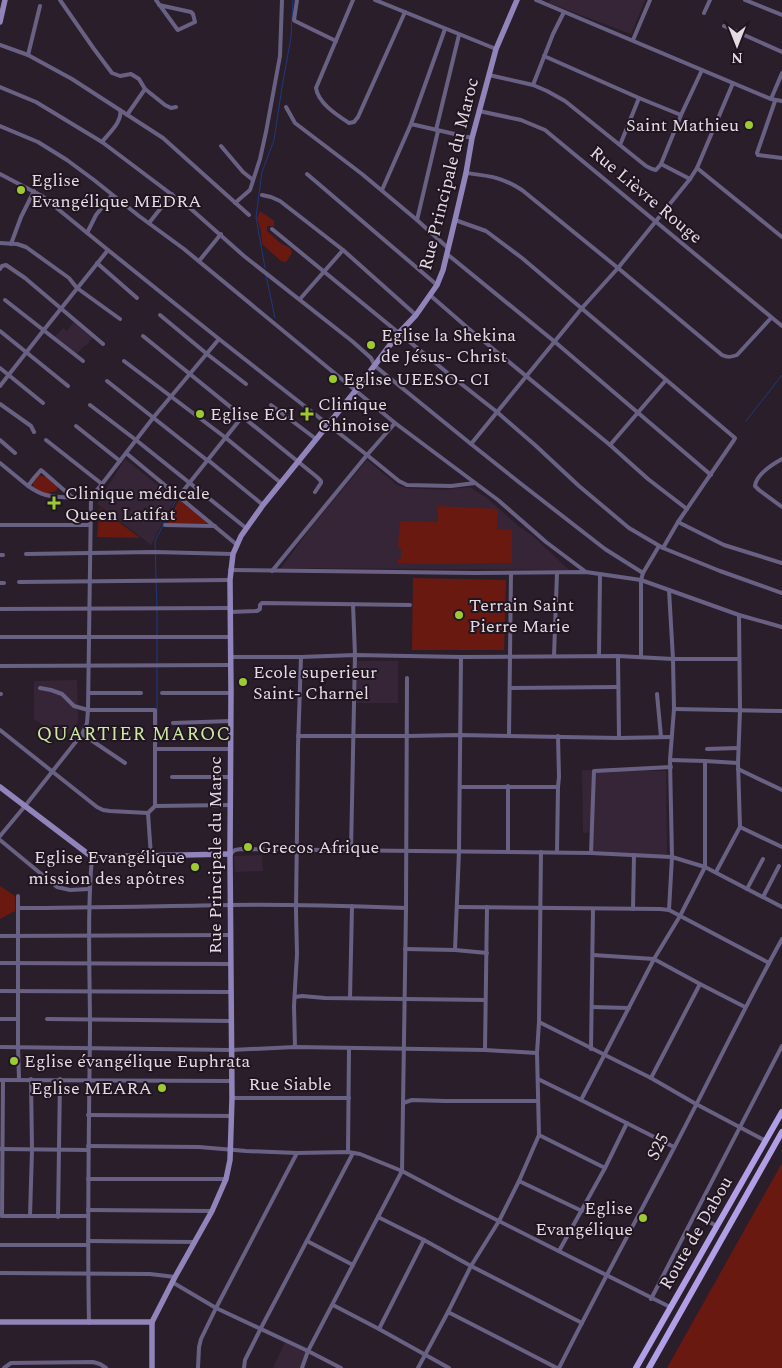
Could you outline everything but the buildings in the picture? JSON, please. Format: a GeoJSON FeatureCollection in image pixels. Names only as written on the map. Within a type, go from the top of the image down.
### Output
{"type":"FeatureCollection","features":[{"type":"Feature","properties":{"kind":"main road","name":"Route de Dabou"},"geometry":{"type":"LineString","coordinates":[[636,1368],[782,1112]]}},
{"type":"Feature","properties":{"kind":"main road"},"geometry":{"type":"LineString","coordinates":[[649,1368],[782,1132]]}},
{"type":"Feature","properties":{"kind":"street"},"geometry":{"type":"LineString","coordinates":[[0,22],[5,0]]}},
{"type":"Feature","properties":{"kind":"street"},"geometry":{"type":"LineString","coordinates":[[60,0],[112,73],[120,76],[131,74],[139,79],[146,89],[165,105],[170,108],[176,107]]}},
{"type":"Feature","properties":{"kind":"street"},"geometry":{"type":"LineString","coordinates":[[156,0],[178,30],[195,22],[191,12],[159,4]]}},
{"type":"Feature","properties":{"kind":"street"},"geometry":{"type":"LineString","coordinates":[[236,204],[250,190],[260,159],[280,56],[282,0]]}},
{"type":"Feature","properties":{"kind":"street"},"geometry":{"type":"LineString","coordinates":[[298,0],[295,21],[336,41]]}},
{"type":"Feature","properties":{"kind":"street"},"geometry":{"type":"LineString","coordinates":[[354,0],[316,91],[332,111],[349,123],[354,122],[358,117],[405,12]]}},
{"type":"Feature","properties":{"kind":"street"},"geometry":{"type":"LineString","coordinates":[[375,0],[496,49]]}},
{"type":"Feature","properties":{"kind":"street","name":"Rue Principale du Maroc"},"geometry":{"type":"LineString","coordinates":[[152,1322],[212,1211],[226,1179],[230,1160],[232,1098],[230,992],[230,570],[233,554],[236,544],[263,505],[375,366],[399,333],[431,296],[437,285],[455,220],[472,138],[496,49],[517,0]]}},
{"type":"Feature","properties":{"kind":"street"},"geometry":{"type":"LineString","coordinates":[[536,0],[733,84],[773,100],[782,101]]}},
{"type":"Feature","properties":{"kind":"street"},"geometry":{"type":"LineString","coordinates":[[633,40],[650,0]]}},
{"type":"Feature","properties":{"kind":"street"},"geometry":{"type":"LineString","coordinates":[[704,13],[710,0]]}},
{"type":"Feature","properties":{"kind":"street"},"geometry":{"type":"LineString","coordinates":[[745,0],[782,15]]}},
{"type":"Feature","properties":{"kind":"street"},"geometry":{"type":"LineString","coordinates":[[28,55],[40,6]]}},
{"type":"Feature","properties":{"kind":"street"},"geometry":{"type":"LineString","coordinates":[[533,85],[564,12]]}},
{"type":"Feature","properties":{"kind":"street"},"geometry":{"type":"LineString","coordinates":[[724,26],[782,52]]}},
{"type":"Feature","properties":{"kind":"street"},"geometry":{"type":"LineString","coordinates":[[382,190],[411,124],[445,29]]}},
{"type":"Feature","properties":{"kind":"street"},"geometry":{"type":"LineString","coordinates":[[417,220],[459,35]]}},
{"type":"Feature","properties":{"kind":"street"},"geometry":{"type":"LineString","coordinates":[[0,45],[28,55],[72,79],[163,138],[249,215]]}},
{"type":"Feature","properties":{"kind":"street"},"geometry":{"type":"LineString","coordinates":[[544,56],[681,115]]}},
{"type":"Feature","properties":{"kind":"street"},"geometry":{"type":"LineString","coordinates":[[489,75],[533,85],[565,100],[620,146],[656,170],[661,164],[702,70]]}},
{"type":"Feature","properties":{"kind":"street"},"geometry":{"type":"LineString","coordinates":[[782,72],[757,153],[758,155],[782,158]]}},
{"type":"Feature","properties":{"kind":"street"},"geometry":{"type":"LineString","coordinates":[[471,444],[690,179],[697,168],[733,84]]}},
{"type":"Feature","properties":{"kind":"street"},"geometry":{"type":"LineString","coordinates":[[0,87],[36,102],[102,142],[172,194],[221,234],[244,256],[352,341],[371,358],[375,366],[520,484],[605,550],[643,573]]}},
{"type":"Feature","properties":{"kind":"street"},"geometry":{"type":"LineString","coordinates":[[127,115],[146,89]]}},
{"type":"Feature","properties":{"kind":"street"},"geometry":{"type":"LineString","coordinates":[[620,146],[640,98]]}},
{"type":"Feature","properties":{"kind":"street"},"geometry":{"type":"LineString","coordinates":[[286,107],[298,125],[382,190],[417,220],[447,251],[711,475]]}},
{"type":"Feature","properties":{"kind":"street"},"geometry":{"type":"LineString","coordinates":[[102,142],[120,120],[120,110]]}},
{"type":"Feature","properties":{"kind":"street","name":"Rue Lièvre Rouge"},"geometry":{"type":"LineString","coordinates":[[479,111],[520,120],[546,130],[782,326]]}},
{"type":"Feature","properties":{"kind":"street"},"geometry":{"type":"LineString","coordinates":[[411,124],[472,138]]}},
{"type":"Feature","properties":{"kind":"street"},"geometry":{"type":"LineString","coordinates":[[0,126],[38,142],[66,160],[199,261],[395,423],[498,500],[546,542],[586,572]]}},
{"type":"Feature","properties":{"kind":"street"},"geometry":{"type":"LineString","coordinates":[[221,146],[243,172],[253,180]]}},
{"type":"Feature","properties":{"kind":"street"},"geometry":{"type":"LineString","coordinates":[[661,164],[690,179]]}},
{"type":"Feature","properties":{"kind":"street"},"geometry":{"type":"LineString","coordinates":[[697,168],[782,237]]}},
{"type":"Feature","properties":{"kind":"street"},"geometry":{"type":"LineString","coordinates":[[466,173],[494,176],[514,185],[530,196],[717,352],[726,357],[737,355],[771,318]]}},
{"type":"Feature","properties":{"kind":"street"},"geometry":{"type":"LineString","coordinates":[[0,174],[42,196],[219,340],[399,481],[407,485],[451,486],[475,483]]}},
{"type":"Feature","properties":{"kind":"street"},"geometry":{"type":"LineString","coordinates":[[308,174],[437,285]]}},
{"type":"Feature","properties":{"kind":"street"},"geometry":{"type":"LineString","coordinates":[[11,244],[21,217],[34,191]]}},
{"type":"Feature","properties":{"kind":"street"},"geometry":{"type":"LineString","coordinates":[[149,223],[172,194]]}},
{"type":"Feature","properties":{"kind":"street"},"geometry":{"type":"LineString","coordinates":[[87,232],[96,215],[112,195]]}},
{"type":"Feature","properties":{"kind":"street"},"geometry":{"type":"LineString","coordinates":[[262,195],[271,196],[280,201],[342,250],[416,314]]}},
{"type":"Feature","properties":{"kind":"street"},"geometry":{"type":"LineString","coordinates":[[455,220],[486,231],[522,258],[735,438],[643,573],[641,580],[641,657]]}},
{"type":"Feature","properties":{"kind":"street"},"geometry":{"type":"LineString","coordinates":[[272,229],[497,412],[605,509],[629,528],[661,547],[748,582],[782,593]]}},
{"type":"Feature","properties":{"kind":"street"},"geometry":{"type":"LineString","coordinates":[[199,261],[221,234]]}},
{"type":"Feature","properties":{"kind":"street"},"geometry":{"type":"LineString","coordinates":[[0,243],[17,244],[26,247],[69,278],[77,288],[120,319]]}},
{"type":"Feature","properties":{"kind":"street"},"geometry":{"type":"LineString","coordinates":[[0,386],[108,250]]}},
{"type":"Feature","properties":{"kind":"street"},"geometry":{"type":"LineString","coordinates":[[300,299],[342,250]]}},
{"type":"Feature","properties":{"kind":"street"},"geometry":{"type":"LineString","coordinates":[[97,263],[137,298]]}},
{"type":"Feature","properties":{"kind":"street"},"geometry":{"type":"LineString","coordinates":[[0,269],[2,266],[6,266],[24,278],[103,344]]}},
{"type":"Feature","properties":{"kind":"street"},"geometry":{"type":"LineString","coordinates":[[431,296],[610,445],[648,480],[687,509]]}},
{"type":"Feature","properties":{"kind":"street"},"geometry":{"type":"LineString","coordinates":[[5,300],[83,361]]}},
{"type":"Feature","properties":{"kind":"street"},"geometry":{"type":"LineString","coordinates":[[160,315],[246,384]]}},
{"type":"Feature","properties":{"kind":"street"},"geometry":{"type":"LineString","coordinates":[[0,332],[68,386]]}},
{"type":"Feature","properties":{"kind":"street"},"geometry":{"type":"LineString","coordinates":[[143,336],[299,461],[321,481],[314,492]]}},
{"type":"Feature","properties":{"kind":"street"},"geometry":{"type":"LineString","coordinates":[[0,836],[82,734],[87,723],[91,497],[153,418],[219,340]]}},
{"type":"Feature","properties":{"kind":"street"},"geometry":{"type":"LineString","coordinates":[[124,361],[226,438],[281,483]]}},
{"type":"Feature","properties":{"kind":"street"},"geometry":{"type":"LineString","coordinates":[[0,368],[43,403]]}},
{"type":"Feature","properties":{"kind":"street"},"geometry":{"type":"LineString","coordinates":[[610,445],[666,380]]}},
{"type":"Feature","properties":{"kind":"street"},"geometry":{"type":"LineString","coordinates":[[107,381],[263,505]]}},
{"type":"Feature","properties":{"kind":"street"},"geometry":{"type":"LineString","coordinates":[[0,404],[31,426],[34,432]]}},
{"type":"Feature","properties":{"kind":"street"},"geometry":{"type":"LineString","coordinates":[[90,405],[246,528]]}},
{"type":"Feature","properties":{"kind":"street"},"geometry":{"type":"LineString","coordinates":[[271,405],[316,439]]}},
{"type":"Feature","properties":{"kind":"street"},"geometry":{"type":"LineString","coordinates":[[179,496],[242,417]]}},
{"type":"Feature","properties":{"kind":"street"},"geometry":{"type":"LineString","coordinates":[[272,571],[395,423]]}},
{"type":"Feature","properties":{"kind":"street"},"geometry":{"type":"LineString","coordinates":[[76,426],[120,461]]}},
{"type":"Feature","properties":{"kind":"street"},"geometry":{"type":"LineString","coordinates":[[0,440],[15,452]]}},
{"type":"Feature","properties":{"kind":"street"},"geometry":{"type":"LineString","coordinates":[[46,440],[102,484]]}},
{"type":"Feature","properties":{"kind":"street"},"geometry":{"type":"LineString","coordinates":[[126,453],[236,544]]}},
{"type":"Feature","properties":{"kind":"street"},"geometry":{"type":"LineString","coordinates":[[782,459],[770,466],[756,482],[755,486],[782,507]]}},
{"type":"Feature","properties":{"kind":"street"},"geometry":{"type":"LineString","coordinates":[[0,463],[28,486],[48,496],[91,497]]}},
{"type":"Feature","properties":{"kind":"street"},"geometry":{"type":"LineString","coordinates":[[28,486],[41,470],[72,497]]}},
{"type":"Feature","properties":{"kind":"street"},"geometry":{"type":"LineString","coordinates":[[678,522],[724,544],[782,563]]}},
{"type":"Feature","properties":{"kind":"street"},"geometry":{"type":"LineString","coordinates":[[0,525],[90,525]]}},
{"type":"Feature","properties":{"kind":"street"},"geometry":{"type":"LineString","coordinates":[[165,525],[215,526]]}},
{"type":"Feature","properties":{"kind":"street"},"geometry":{"type":"LineString","coordinates":[[26,554],[233,554]]}},
{"type":"Feature","properties":{"kind":"street"},"geometry":{"type":"LineString","coordinates":[[230,570],[586,572],[641,580],[739,615],[782,627]]}},
{"type":"Feature","properties":{"kind":"street"},"geometry":{"type":"LineString","coordinates":[[509,736],[511,573]]}},
{"type":"Feature","properties":{"kind":"street"},"geometry":{"type":"LineString","coordinates":[[554,656],[557,573]]}},
{"type":"Feature","properties":{"kind":"street"},"geometry":{"type":"LineString","coordinates":[[598,656],[600,574]]}},
{"type":"Feature","properties":{"kind":"street"},"geometry":{"type":"LineString","coordinates":[[19,582],[230,580]]}},
{"type":"Feature","properties":{"kind":"street"},"geometry":{"type":"LineString","coordinates":[[669,590],[674,709],[670,760],[672,857],[669,910]]}},
{"type":"Feature","properties":{"kind":"street"},"geometry":{"type":"LineString","coordinates":[[0,609],[257,611],[262,603],[410,605]]}},
{"type":"Feature","properties":{"kind":"street"},"geometry":{"type":"LineString","coordinates":[[351,851],[355,655],[353,604]]}},
{"type":"Feature","properties":{"kind":"street"},"geometry":{"type":"LineString","coordinates":[[716,872],[740,826],[738,769],[740,711],[739,615]]}},
{"type":"Feature","properties":{"kind":"street"},"geometry":{"type":"LineString","coordinates":[[0,637],[230,636]]}},
{"type":"Feature","properties":{"kind":"street"},"geometry":{"type":"LineString","coordinates":[[231,657],[355,655],[461,657],[618,656],[673,659],[739,659]]}},
{"type":"Feature","properties":{"kind":"street"},"geometry":{"type":"LineString","coordinates":[[618,656],[619,738]]}},
{"type":"Feature","properties":{"kind":"street"},"geometry":{"type":"LineString","coordinates":[[294,1047],[297,954],[300,657]]}},
{"type":"Feature","properties":{"kind":"street"},"geometry":{"type":"LineString","coordinates":[[455,950],[458,907],[461,657]]}},
{"type":"Feature","properties":{"kind":"street"},"geometry":{"type":"LineString","coordinates":[[0,666],[231,665]]}},
{"type":"Feature","properties":{"kind":"street"},"geometry":{"type":"LineString","coordinates":[[302,1368],[308,1351],[402,1171],[406,949],[407,678]]}},
{"type":"Feature","properties":{"kind":"street"},"geometry":{"type":"LineString","coordinates":[[510,688],[618,687]]}},
{"type":"Feature","properties":{"kind":"street"},"geometry":{"type":"LineString","coordinates":[[40,688],[62,694],[74,706],[88,710],[155,710],[155,806]]}},
{"type":"Feature","properties":{"kind":"street"},"geometry":{"type":"LineString","coordinates":[[89,693],[141,693]]}},
{"type":"Feature","properties":{"kind":"street"},"geometry":{"type":"LineString","coordinates":[[162,693],[231,693]]}},
{"type":"Feature","properties":{"kind":"street"},"geometry":{"type":"LineString","coordinates":[[657,694],[661,737]]}},
{"type":"Feature","properties":{"kind":"street"},"geometry":{"type":"LineString","coordinates":[[674,709],[782,710]]}},
{"type":"Feature","properties":{"kind":"street"},"geometry":{"type":"LineString","coordinates":[[173,723],[231,721]]}},
{"type":"Feature","properties":{"kind":"street"},"geometry":{"type":"LineString","coordinates":[[0,730],[103,810],[148,813],[155,806],[230,805]]}},
{"type":"Feature","properties":{"kind":"street"},"geometry":{"type":"LineString","coordinates":[[82,734],[125,763]]}},
{"type":"Feature","properties":{"kind":"street"},"geometry":{"type":"LineString","coordinates":[[298,736],[671,737]]}},
{"type":"Feature","properties":{"kind":"street"},"geometry":{"type":"LineString","coordinates":[[557,852],[558,736]]}},
{"type":"Feature","properties":{"kind":"street"},"geometry":{"type":"LineString","coordinates":[[707,748],[738,748]]}},
{"type":"Feature","properties":{"kind":"street"},"geometry":{"type":"LineString","coordinates":[[155,749],[231,749]]}},
{"type":"Feature","properties":{"kind":"street"},"geometry":{"type":"LineString","coordinates":[[670,760],[738,763]]}},
{"type":"Feature","properties":{"kind":"street"},"geometry":{"type":"LineString","coordinates":[[582,1100],[654,959],[680,916],[705,867],[705,761]]}},
{"type":"Feature","properties":{"kind":"street"},"geometry":{"type":"LineString","coordinates":[[591,853],[594,771],[671,767]]}},
{"type":"Feature","properties":{"kind":"street"},"geometry":{"type":"LineString","coordinates":[[738,769],[782,790]]}},
{"type":"Feature","properties":{"kind":"street"},"geometry":{"type":"LineString","coordinates":[[172,777],[230,777]]}},
{"type":"Feature","properties":{"kind":"street"},"geometry":{"type":"LineString","coordinates":[[508,786],[508,851]]}},
{"type":"Feature","properties":{"kind":"street"},"geometry":{"type":"LineString","coordinates":[[0,787],[92,857],[230,854],[235,850],[241,849],[297,851],[508,851],[672,857],[705,867],[782,907]]}},
{"type":"Feature","properties":{"kind":"street"},"geometry":{"type":"LineString","coordinates":[[460,787],[558,787]]}},
{"type":"Feature","properties":{"kind":"street"},"geometry":{"type":"LineString","coordinates":[[148,813],[151,856]]}},
{"type":"Feature","properties":{"kind":"street"},"geometry":{"type":"LineString","coordinates":[[740,826],[782,848]]}},
{"type":"Feature","properties":{"kind":"street"},"geometry":{"type":"LineString","coordinates":[[0,840],[57,887],[70,890],[89,889]]}},
{"type":"Feature","properties":{"kind":"street"},"geometry":{"type":"LineString","coordinates":[[418,1368],[471,1266],[519,1181],[539,1135],[537,1053],[541,852]]}},
{"type":"Feature","properties":{"kind":"street"},"geometry":{"type":"LineString","coordinates":[[633,909],[634,855]]}},
{"type":"Feature","properties":{"kind":"street"},"geometry":{"type":"LineString","coordinates":[[89,1323],[89,889],[92,857]]}},
{"type":"Feature","properties":{"kind":"street"},"geometry":{"type":"LineString","coordinates":[[747,889],[763,859]]}},
{"type":"Feature","properties":{"kind":"street"},"geometry":{"type":"LineString","coordinates":[[763,897],[780,866]]}},
{"type":"Feature","properties":{"kind":"street"},"geometry":{"type":"LineString","coordinates":[[18,896],[18,1047],[20,1079]]}},
{"type":"Feature","properties":{"kind":"street"},"geometry":{"type":"LineString","coordinates":[[18,908],[296,905],[406,908]]}},
{"type":"Feature","properties":{"kind":"street"},"geometry":{"type":"LineString","coordinates":[[350,998],[352,906]]}},
{"type":"Feature","properties":{"kind":"street"},"geometry":{"type":"LineString","coordinates":[[458,907],[669,910],[769,963]]}},
{"type":"Feature","properties":{"kind":"street"},"geometry":{"type":"LineString","coordinates":[[485,1050],[486,907]]}},
{"type":"Feature","properties":{"kind":"street"},"geometry":{"type":"LineString","coordinates":[[591,1049],[593,909]]}},
{"type":"Feature","properties":{"kind":"street"},"geometry":{"type":"LineString","coordinates":[[0,936],[230,935]]}},
{"type":"Feature","properties":{"kind":"street","name":"S25"},"geometry":{"type":"LineString","coordinates":[[558,1368],[782,939]]}},
{"type":"Feature","properties":{"kind":"street"},"geometry":{"type":"LineString","coordinates":[[406,949],[486,953]]}},
{"type":"Feature","properties":{"kind":"street"},"geometry":{"type":"LineString","coordinates":[[593,954],[654,959],[745,1007]]}},
{"type":"Feature","properties":{"kind":"street"},"geometry":{"type":"LineString","coordinates":[[0,963],[230,964]]}},
{"type":"Feature","properties":{"kind":"street"},"geometry":{"type":"LineString","coordinates":[[651,1078],[700,984]]}},
{"type":"Feature","properties":{"kind":"street"},"geometry":{"type":"LineString","coordinates":[[0,990],[230,992]]}},
{"type":"Feature","properties":{"kind":"street"},"geometry":{"type":"LineString","coordinates":[[295,997],[485,1000]]}},
{"type":"Feature","properties":{"kind":"street"},"geometry":{"type":"LineString","coordinates":[[592,1007],[629,1008]]}},
{"type":"Feature","properties":{"kind":"street"},"geometry":{"type":"LineString","coordinates":[[0,1019],[18,1019]]}},
{"type":"Feature","properties":{"kind":"street"},"geometry":{"type":"LineString","coordinates":[[47,1020],[231,1021]]}},
{"type":"Feature","properties":{"kind":"street"},"geometry":{"type":"LineString","coordinates":[[539,1022],[651,1078],[696,1104],[766,1140]]}},
{"type":"Feature","properties":{"kind":"street"},"geometry":{"type":"LineString","coordinates":[[651,1298],[782,1046]]}},
{"type":"Feature","properties":{"kind":"street"},"geometry":{"type":"LineString","coordinates":[[0,1048],[231,1050],[294,1047],[485,1050],[537,1053]]}},
{"type":"Feature","properties":{"kind":"street"},"geometry":{"type":"LineString","coordinates":[[244,1368],[260,1328],[307,1241],[350,1153],[349,1049]]}},
{"type":"Feature","properties":{"kind":"street"},"geometry":{"type":"LineString","coordinates":[[30,1216],[32,1150],[31,1079]]}},
{"type":"Feature","properties":{"kind":"street"},"geometry":{"type":"LineString","coordinates":[[58,1217],[60,1079]]}},
{"type":"Feature","properties":{"kind":"street"},"geometry":{"type":"LineString","coordinates":[[538,1079],[674,1147]]}},
{"type":"Feature","properties":{"kind":"street"},"geometry":{"type":"LineString","coordinates":[[88,1216],[1,1216],[1,1080],[231,1081]]}},
{"type":"Feature","properties":{"kind":"street","name":"Rue Siable"},"geometry":{"type":"LineString","coordinates":[[232,1098],[349,1098]]}},
{"type":"Feature","properties":{"kind":"street"},"geometry":{"type":"LineString","coordinates":[[403,1103],[412,1100],[538,1101]]}},
{"type":"Feature","properties":{"kind":"street"},"geometry":{"type":"LineString","coordinates":[[88,1115],[232,1116]]}},
{"type":"Feature","properties":{"kind":"street"},"geometry":{"type":"LineString","coordinates":[[559,1251],[605,1168],[627,1123]]}},
{"type":"Feature","properties":{"kind":"street"},"geometry":{"type":"LineString","coordinates":[[539,1135],[605,1168]]}},
{"type":"Feature","properties":{"kind":"street"},"geometry":{"type":"LineString","coordinates":[[2,1149],[59,1150],[199,1147],[298,1153],[350,1153],[367,1157],[402,1171],[670,1308]]}},
{"type":"Feature","properties":{"kind":"street"},"geometry":{"type":"LineString","coordinates":[[198,1368],[199,1347],[216,1308],[298,1153]]}},
{"type":"Feature","properties":{"kind":"street"},"geometry":{"type":"LineString","coordinates":[[88,1179],[226,1179]]}},
{"type":"Feature","properties":{"kind":"street"},"geometry":{"type":"LineString","coordinates":[[519,1181],[582,1211]]}},
{"type":"Feature","properties":{"kind":"street"},"geometry":{"type":"LineString","coordinates":[[88,1210],[212,1211]]}},
{"type":"Feature","properties":{"kind":"street"},"geometry":{"type":"LineString","coordinates":[[694,1215],[718,1227]]}},
{"type":"Feature","properties":{"kind":"street"},"geometry":{"type":"LineString","coordinates":[[378,1217],[582,1323]]}},
{"type":"Feature","properties":{"kind":"street"},"geometry":{"type":"LineString","coordinates":[[380,1329],[424,1240]]}},
{"type":"Feature","properties":{"kind":"street"},"geometry":{"type":"LineString","coordinates":[[307,1241],[353,1265]]}},
{"type":"Feature","properties":{"kind":"street"},"geometry":{"type":"LineString","coordinates":[[0,1245],[194,1242]]}},
{"type":"Feature","properties":{"kind":"street"},"geometry":{"type":"LineString","coordinates":[[0,1273],[150,1274],[174,1279],[216,1308],[341,1368]]}},
{"type":"Feature","properties":{"kind":"street"},"geometry":{"type":"LineString","coordinates":[[333,1305],[449,1368]]}},
{"type":"Feature","properties":{"kind":"street"},"geometry":{"type":"LineString","coordinates":[[448,1312],[558,1368]]}},
{"type":"Feature","properties":{"kind":"street"},"geometry":{"type":"LineString","coordinates":[[0,1322],[152,1322],[152,1368]]}},
{"type":"Feature","properties":{"kind":"street"},"geometry":{"type":"LineString","coordinates":[[4,1368],[11,1363],[93,1362],[106,1368]]}},
{"type":"Feature","properties":{"kind":"shaded area"},"geometry":{"type":"Polygon","coordinates":[[[550,0],[645,0],[631,34],[549,3],[550,0]]]}},
{"type":"Feature","properties":{"kind":"shaded area"},"geometry":{"type":"Polygon","coordinates":[[[260,211],[274,221],[274,226],[267,226],[267,231],[280,243],[290,248],[292,253],[286,262],[281,261],[262,244],[257,218],[260,211]]]}},
{"type":"Feature","properties":{"kind":"shaded area"},"geometry":{"type":"Polygon","coordinates":[[[74,322],[93,337],[76,355],[54,338],[63,328],[67,331],[74,322]]]}},
{"type":"Feature","properties":{"kind":"shaded area"},"geometry":{"type":"Polygon","coordinates":[[[125,459],[175,499],[151,545],[97,504],[125,459]]]}},
{"type":"Feature","properties":{"kind":"shaded area"},"geometry":{"type":"Polygon","coordinates":[[[367,460],[397,485],[407,488],[444,490],[469,487],[487,498],[521,528],[532,535],[569,570],[281,568],[313,525],[367,460]]]}},
{"type":"Feature","properties":{"kind":"shaded area"},"geometry":{"type":"Polygon","coordinates":[[[38,475],[50,478],[58,487],[56,491],[45,494],[33,489],[33,483],[38,475]]]}},
{"type":"Feature","properties":{"kind":"shaded area"},"geometry":{"type":"Polygon","coordinates":[[[179,500],[209,523],[167,523],[179,500]]]}},
{"type":"Feature","properties":{"kind":"shaded area"},"geometry":{"type":"Polygon","coordinates":[[[438,506],[498,509],[497,529],[512,530],[512,563],[398,563],[398,560],[401,558],[401,549],[398,546],[400,521],[438,522],[438,506]]]}},
{"type":"Feature","properties":{"kind":"shaded area"},"geometry":{"type":"Polygon","coordinates":[[[100,508],[140,538],[97,537],[100,508]]]}},
{"type":"Feature","properties":{"kind":"shaded area","name":"Terrain Saint Pierre Marie"},"geometry":{"type":"Polygon","coordinates":[[[413,578],[506,580],[504,650],[412,650],[413,578]]]}},
{"type":"Feature","properties":{"kind":"shaded area"},"geometry":{"type":"Polygon","coordinates":[[[356,661],[398,661],[398,703],[357,703],[356,661]]]}},
{"type":"Feature","properties":{"kind":"shaded area"},"geometry":{"type":"Polygon","coordinates":[[[77,680],[78,722],[63,739],[34,719],[34,681],[77,680]]]}},
{"type":"Feature","properties":{"kind":"shaded area"},"geometry":{"type":"Polygon","coordinates":[[[582,770],[666,771],[667,854],[639,856],[593,851],[592,832],[583,833],[582,770]]]}},
{"type":"Feature","properties":{"kind":"shaded area"},"geometry":{"type":"Polygon","coordinates":[[[262,855],[263,871],[235,872],[234,856],[262,855]]]}},
{"type":"Feature","properties":{"kind":"shaded area"},"geometry":{"type":"Polygon","coordinates":[[[0,886],[15,896],[15,911],[0,919],[0,886]]]}},
{"type":"Feature","properties":{"kind":"shaded area"},"geometry":{"type":"Polygon","coordinates":[[[782,1163],[782,1368],[667,1368],[782,1163]]]}},
{"type":"Feature","properties":{"kind":"shaded area"},"geometry":{"type":"Polygon","coordinates":[[[285,1342],[306,1352],[300,1368],[273,1368],[285,1342]]]}},
{"type":"Feature","properties":{"kind":"waterway"},"geometry":{"type":"LineString","coordinates":[[265,268],[256,217],[262,172],[274,140],[291,37],[293,0]]}},
{"type":"Feature","properties":{"kind":"waterway"},"geometry":{"type":"LineString","coordinates":[[266,275],[275,318]]}},
{"type":"Feature","properties":{"kind":"waterway"},"geometry":{"type":"LineString","coordinates":[[746,421],[782,375]]}},
{"type":"Feature","properties":{"kind":"waterway"},"geometry":{"type":"LineString","coordinates":[[156,578],[155,541],[177,498]]}},
{"type":"Feature","properties":{"kind":"waterway"},"geometry":{"type":"LineString","coordinates":[[156,582],[157,606]]}},
{"type":"Feature","properties":{"kind":"waterway"},"geometry":{"type":"LineString","coordinates":[[157,610],[157,663]]}},
{"type":"Feature","properties":{"kind":"waterway"},"geometry":{"type":"LineString","coordinates":[[157,667],[157,744]]}},
{"type":"Feature","properties":{"kind":"place","name":"Saint Mathieu"},"geometry":{"type":"Point","coordinates":[749,125]}},
{"type":"Feature","properties":{"kind":"place","name":"Eglise Evangélique MEDRA"},"geometry":{"type":"Point","coordinates":[21,190]}},
{"type":"Feature","properties":{"kind":"place","name":"Eglise la Shekina de Jésus- Christ"},"geometry":{"type":"Point","coordinates":[371,345]}},
{"type":"Feature","properties":{"kind":"place","name":"Eglise UEESO- CI"},"geometry":{"type":"Point","coordinates":[333,379]}},
{"type":"Feature","properties":{"kind":"place","name":"Eglise ECI"},"geometry":{"type":"Point","coordinates":[200,414]}},
{"type":"Feature","properties":{"kind":"place","name":"Clinique Chinoise"},"geometry":{"type":"Point","coordinates":[307,414]}},
{"type":"Feature","properties":{"kind":"place","name":"Clinique médicale Queen Latifat"},"geometry":{"type":"Point","coordinates":[54,503]}},
{"type":"Feature","properties":{"kind":"place","name":"Terrain Saint Pierre Marie"},"geometry":{"type":"Point","coordinates":[459,615]}},
{"type":"Feature","properties":{"kind":"place","name":"Ecole superieur Saint- Charnel"},"geometry":{"type":"Point","coordinates":[243,682]}},
{"type":"Feature","properties":{"kind":"place","name":"Grecos Afrique"},"geometry":{"type":"Point","coordinates":[248,847]}},
{"type":"Feature","properties":{"kind":"place","name":"Eglise Evangélique mission des apôtres"},"geometry":{"type":"Point","coordinates":[195,867]}},
{"type":"Feature","properties":{"kind":"place","name":"Eglise évangélique Euphrata"},"geometry":{"type":"Point","coordinates":[14,1061]}},
{"type":"Feature","properties":{"kind":"place","name":"Eglise MEARA"},"geometry":{"type":"Point","coordinates":[162,1088]}},
{"type":"Feature","properties":{"kind":"place","name":"Eglise Evangélique"},"geometry":{"type":"Point","coordinates":[643,1218]}},
{"type":"Feature","properties":{"kind":"district","name":"QUARTIER MAROC"},"geometry":{"type":"Point","coordinates":[134,734]}}]}
